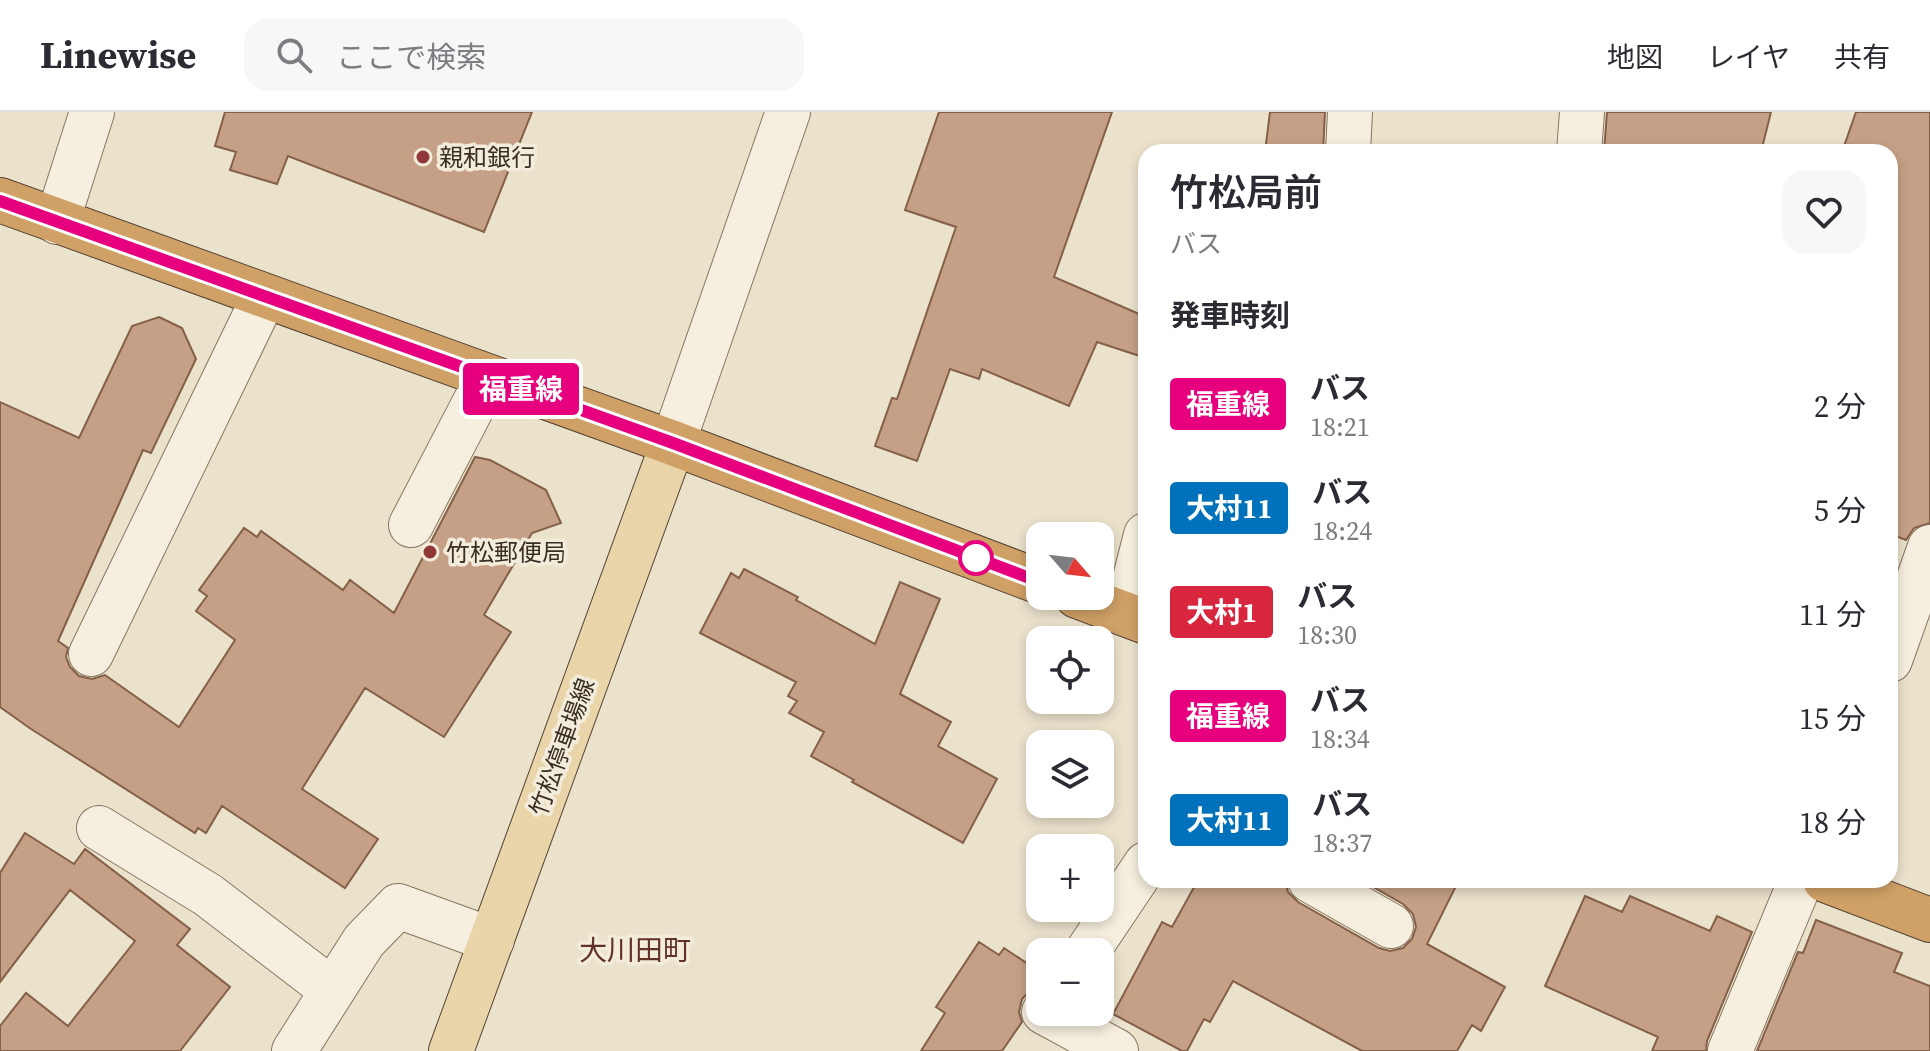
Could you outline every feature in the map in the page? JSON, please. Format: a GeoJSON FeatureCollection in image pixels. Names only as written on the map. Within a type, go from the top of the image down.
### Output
{"type":"FeatureCollection","features":[{"type":"Feature","properties":{"kind":"highway"},"geometry":{"type":"LineString","coordinates":[[0,200],[673,443],[1026,577]]}},
{"type":"Feature","properties":{"kind":"highway"},"geometry":{"type":"LineString","coordinates":[[1114,610],[1136,618]]}},
{"type":"Feature","properties":{"kind":"highway"},"geometry":{"type":"LineString","coordinates":[[1846,888],[1930,920]]}},
{"type":"Feature","properties":{"kind":"main road","name":"竹松停車場線"},"geometry":{"type":"LineString","coordinates":[[451,1051],[673,443]]}},
{"type":"Feature","properties":{"kind":"street"},"geometry":{"type":"LineString","coordinates":[[57,222],[92,112]]}},
{"type":"Feature","properties":{"kind":"street"},"geometry":{"type":"LineString","coordinates":[[673,443],[788,112]]}},
{"type":"Feature","properties":{"kind":"street"},"geometry":{"type":"LineString","coordinates":[[1348,144],[1350,112]]}},
{"type":"Feature","properties":{"kind":"street"},"geometry":{"type":"LineString","coordinates":[[1580,144],[1582,112]]}},
{"type":"Feature","properties":{"kind":"street"},"geometry":{"type":"LineString","coordinates":[[91,654],[264,297]]}},
{"type":"Feature","properties":{"kind":"street"},"geometry":{"type":"LineString","coordinates":[[411,525],[488,377]]}},
{"type":"Feature","properties":{"kind":"street"},"geometry":{"type":"LineString","coordinates":[[1898,637],[1930,547]]}},
{"type":"Feature","properties":{"kind":"street"},"geometry":{"type":"LineString","coordinates":[[99,828],[208,895],[332,990]]}},
{"type":"Feature","properties":{"kind":"street"},"geometry":{"type":"LineString","coordinates":[[1096,938],[1138,876]]}},
{"type":"Feature","properties":{"kind":"street"},"geometry":{"type":"LineString","coordinates":[[1324,888],[1391,926]]}},
{"type":"Feature","properties":{"kind":"street"},"geometry":{"type":"LineString","coordinates":[[1730,1051],[1798,888]]}},
{"type":"Feature","properties":{"kind":"street"},"geometry":{"type":"LineString","coordinates":[[294,1051],[364,941],[398,906],[492,940]]}},
{"type":"Feature","properties":{"kind":"street"},"geometry":{"type":"LineString","coordinates":[[1070,1026],[1116,1051]]}},
{"type":"Feature","properties":{"kind":"building"},"geometry":{"type":"Polygon","coordinates":[[[225,112],[532,112],[484,232],[288,156],[277,184],[230,170],[236,152],[215,146],[225,112]]]}},
{"type":"Feature","properties":{"kind":"building"},"geometry":{"type":"Polygon","coordinates":[[[939,112],[1112,112],[1054,277],[1138,314],[1138,355],[1097,342],[1069,406],[982,369],[979,379],[950,369],[917,461],[875,446],[892,398],[897,399],[956,227],[905,210],[939,112]]]}},
{"type":"Feature","properties":{"kind":"building"},"geometry":{"type":"Polygon","coordinates":[[[1270,112],[1325,112],[1323,144],[1266,144],[1270,112]]]}},
{"type":"Feature","properties":{"kind":"building"},"geometry":{"type":"Polygon","coordinates":[[[1607,112],[1771,112],[1763,144],[1605,144],[1607,112]]]}},
{"type":"Feature","properties":{"kind":"building"},"geometry":{"type":"Polygon","coordinates":[[[1856,112],[1930,112],[1930,523],[1914,528],[1906,540],[1898,537],[1898,144],[1845,144],[1856,112]]]}},
{"type":"Feature","properties":{"kind":"building"},"geometry":{"type":"Polygon","coordinates":[[[159,317],[182,328],[196,359],[151,453],[143,450],[58,641],[68,648],[66,657],[79,676],[92,679],[105,675],[179,727],[235,640],[196,611],[207,596],[199,590],[244,528],[257,537],[261,531],[343,590],[350,580],[394,613],[475,457],[490,460],[546,490],[561,523],[532,533],[484,615],[511,632],[444,737],[365,688],[302,789],[378,839],[345,888],[222,806],[206,833],[198,828],[195,833],[0,707],[0,402],[79,438],[132,326],[159,317]]]}},
{"type":"Feature","properties":{"kind":"building"},"geometry":{"type":"Polygon","coordinates":[[[744,569],[798,597],[796,600],[875,644],[900,582],[940,599],[900,694],[951,722],[938,746],[997,779],[963,843],[811,756],[824,732],[789,713],[797,701],[788,696],[796,682],[700,633],[731,573],[739,578],[744,569]]]}},
{"type":"Feature","properties":{"kind":"building"},"geometry":{"type":"Polygon","coordinates":[[[25,833],[74,864],[85,849],[190,929],[177,945],[230,987],[180,1051],[0,1051],[0,1026],[26,993],[68,1026],[135,941],[70,890],[0,982],[0,873],[25,833]]]}},
{"type":"Feature","properties":{"kind":"building"},"geometry":{"type":"Polygon","coordinates":[[[1194,888],[1287,888],[1298,902],[1379,948],[1390,951],[1403,948],[1412,939],[1416,927],[1413,914],[1403,904],[1375,888],[1455,888],[1427,944],[1505,987],[1481,1031],[1472,1025],[1457,1051],[1362,1051],[1233,981],[1210,1022],[1204,1019],[1187,1051],[1182,1051],[1114,1015],[1162,922],[1172,927],[1194,888]]]}},
{"type":"Feature","properties":{"kind":"building"},"geometry":{"type":"Polygon","coordinates":[[[1585,896],[1622,912],[1630,896],[1710,931],[1717,916],[1752,932],[1707,1041],[1706,1051],[1652,1051],[1658,1037],[1545,986],[1585,896]]]}},
{"type":"Feature","properties":{"kind":"building"},"geometry":{"type":"Polygon","coordinates":[[[1816,920],[1902,953],[1894,972],[1930,986],[1930,1051],[1757,1051],[1798,952],[1803,953],[1816,920]]]}},
{"type":"Feature","properties":{"kind":"building"},"geometry":{"type":"Polygon","coordinates":[[[979,942],[999,955],[1004,948],[1026,963],[1026,995],[1019,1012],[1022,1022],[1002,1051],[921,1051],[945,1013],[936,1007],[979,942]]]}},
{"type":"Feature","properties":{"kind":"bus line","name":"福重線"},"geometry":{"type":"LineString","coordinates":[[0,201],[673,443],[1026,577]]}},
{"type":"Feature","properties":{"kind":"place","name":"親和銀行"},"geometry":{"type":"Point","coordinates":[423,157]}},
{"type":"Feature","properties":{"kind":"place","name":"竹松郵便局"},"geometry":{"type":"Point","coordinates":[430,552]}},
{"type":"Feature","properties":{"kind":"district","name":"大川田町"},"geometry":{"type":"Point","coordinates":[635,950]}}]}
